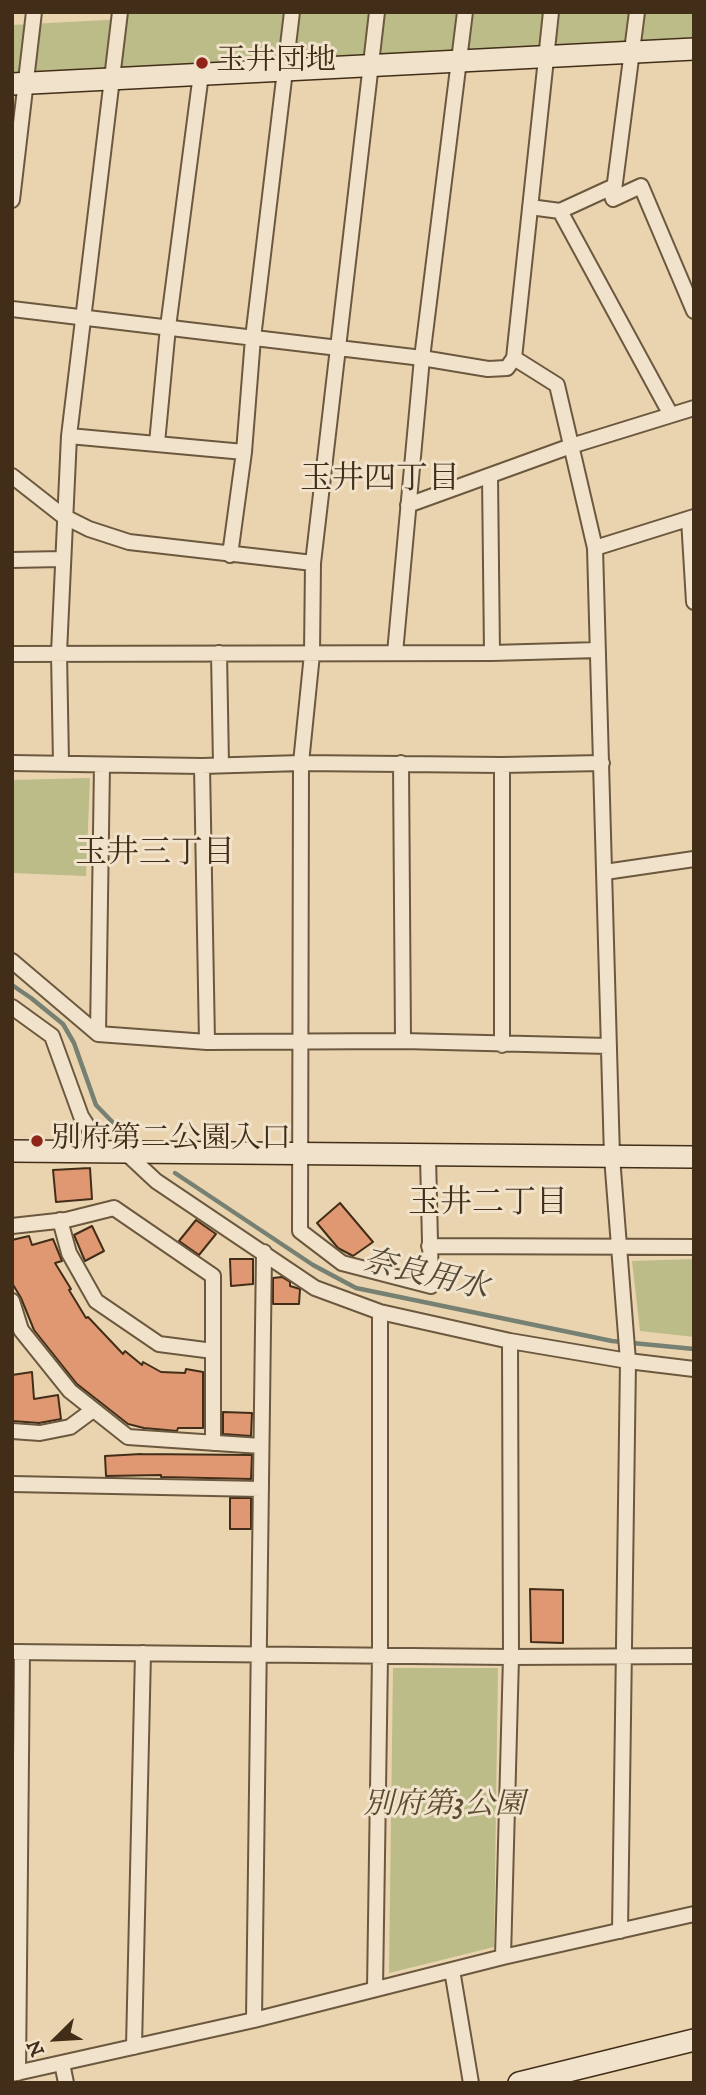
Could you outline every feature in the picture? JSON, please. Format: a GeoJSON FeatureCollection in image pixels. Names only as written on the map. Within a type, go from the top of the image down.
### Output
{"type":"FeatureCollection","features":[{"type":"Feature","properties":{"kind":"street"},"geometry":{"type":"LineString","coordinates":[[12,200],[20,83],[34,12]]}},
{"type":"Feature","properties":{"kind":"street"},"geometry":{"type":"LineString","coordinates":[[61,763],[58,653],[69,436],[120,12]]}},
{"type":"Feature","properties":{"kind":"street"},"geometry":{"type":"LineString","coordinates":[[230,555],[244,452],[253,338],[292,12]]}},
{"type":"Feature","properties":{"kind":"street"},"geometry":{"type":"LineString","coordinates":[[377,12],[313,563],[312,654],[301,763],[300,1231],[342,1264],[431,1286],[428,1156]]}},
{"type":"Feature","properties":{"kind":"street"},"geometry":{"type":"LineString","coordinates":[[395,653],[422,358],[465,12]]}},
{"type":"Feature","properties":{"kind":"street"},"geometry":{"type":"LineString","coordinates":[[12,309],[337,347],[488,369],[507,368],[514,358],[551,12]]}},
{"type":"Feature","properties":{"kind":"street"},"geometry":{"type":"LineString","coordinates":[[613,200],[637,12]]}},
{"type":"Feature","properties":{"kind":"street"},"geometry":{"type":"LineString","coordinates":[[20,83],[694,49]]}},
{"type":"Feature","properties":{"kind":"street"},"geometry":{"type":"LineString","coordinates":[[157,443],[168,327],[201,74]]}},
{"type":"Feature","properties":{"kind":"street"},"geometry":{"type":"LineString","coordinates":[[613,200],[640,186],[694,312]]}},
{"type":"Feature","properties":{"kind":"street"},"geometry":{"type":"LineString","coordinates":[[530,207],[560,211],[610,188],[613,200]]}},
{"type":"Feature","properties":{"kind":"street"},"geometry":{"type":"LineString","coordinates":[[560,211],[671,415]]}},
{"type":"Feature","properties":{"kind":"street"},"geometry":{"type":"LineString","coordinates":[[514,358],[557,385],[595,548],[612,1157],[628,1362],[620,1931]]}},
{"type":"Feature","properties":{"kind":"street"},"geometry":{"type":"LineString","coordinates":[[408,505],[571,446],[694,408]]}},
{"type":"Feature","properties":{"kind":"street"},"geometry":{"type":"LineString","coordinates":[[69,436],[244,452]]}},
{"type":"Feature","properties":{"kind":"street"},"geometry":{"type":"LineString","coordinates":[[12,475],[63,516],[89,529],[129,542],[313,563]]}},
{"type":"Feature","properties":{"kind":"street"},"geometry":{"type":"LineString","coordinates":[[490,477],[492,653]]}},
{"type":"Feature","properties":{"kind":"street"},"geometry":{"type":"LineString","coordinates":[[595,548],[691,518],[694,602]]}},
{"type":"Feature","properties":{"kind":"street"},"geometry":{"type":"LineString","coordinates":[[12,560],[61,559]]}},
{"type":"Feature","properties":{"kind":"street"},"geometry":{"type":"LineString","coordinates":[[12,654],[492,653],[598,650]]}},
{"type":"Feature","properties":{"kind":"street"},"geometry":{"type":"LineString","coordinates":[[219,653],[221,765]]}},
{"type":"Feature","properties":{"kind":"street"},"geometry":{"type":"LineString","coordinates":[[12,763],[202,766],[301,763],[602,763]]}},
{"type":"Feature","properties":{"kind":"street"},"geometry":{"type":"LineString","coordinates":[[401,763],[403,1041]]}},
{"type":"Feature","properties":{"kind":"street"},"geometry":{"type":"LineString","coordinates":[[98,1034],[102,765]]}},
{"type":"Feature","properties":{"kind":"street"},"geometry":{"type":"LineString","coordinates":[[502,765],[502,1045]]}},
{"type":"Feature","properties":{"kind":"street"},"geometry":{"type":"LineString","coordinates":[[202,766],[207,1042]]}},
{"type":"Feature","properties":{"kind":"street"},"geometry":{"type":"LineString","coordinates":[[605,872],[694,859]]}},
{"type":"Feature","properties":{"kind":"street"},"geometry":{"type":"LineString","coordinates":[[12,961],[98,1034],[207,1042],[403,1041],[609,1046]]}},
{"type":"Feature","properties":{"kind":"street"},"geometry":{"type":"LineString","coordinates":[[12,1007],[52,1036],[81,1116],[114,1152],[314,1288],[380,1312],[510,1341],[628,1362],[694,1369]]}},
{"type":"Feature","properties":{"kind":"street"},"geometry":{"type":"LineString","coordinates":[[12,1151],[694,1157]]}},
{"type":"Feature","properties":{"kind":"street"},"geometry":{"type":"LineString","coordinates":[[12,1226],[60,1220],[114,1208],[213,1276],[213,1443]]}},
{"type":"Feature","properties":{"kind":"street"},"geometry":{"type":"LineString","coordinates":[[60,1220],[69,1253],[96,1301],[159,1344],[213,1351]]}},
{"type":"Feature","properties":{"kind":"street"},"geometry":{"type":"LineString","coordinates":[[429,1246],[694,1247]]}},
{"type":"Feature","properties":{"kind":"street"},"geometry":{"type":"LineString","coordinates":[[254,2020],[264,1252]]}},
{"type":"Feature","properties":{"kind":"street"},"geometry":{"type":"LineString","coordinates":[[12,1301],[21,1330],[70,1391],[128,1437],[261,1446]]}},
{"type":"Feature","properties":{"kind":"street"},"geometry":{"type":"LineString","coordinates":[[375,1989],[380,1656],[380,1312]]}},
{"type":"Feature","properties":{"kind":"street"},"geometry":{"type":"LineString","coordinates":[[503,1958],[511,1657],[510,1341]]}},
{"type":"Feature","properties":{"kind":"street"},"geometry":{"type":"LineString","coordinates":[[12,1431],[40,1433],[70,1427],[93,1410]]}},
{"type":"Feature","properties":{"kind":"street"},"geometry":{"type":"LineString","coordinates":[[12,1484],[261,1489]]}},
{"type":"Feature","properties":{"kind":"street"},"geometry":{"type":"LineString","coordinates":[[694,1656],[17,1652],[15,2074],[254,2020],[452,1970],[694,1914]]}},
{"type":"Feature","properties":{"kind":"street"},"geometry":{"type":"LineString","coordinates":[[135,2047],[143,1653]]}},
{"type":"Feature","properties":{"kind":"street"},"geometry":{"type":"LineString","coordinates":[[452,1970],[471,2083]]}},
{"type":"Feature","properties":{"kind":"street"},"geometry":{"type":"LineString","coordinates":[[519,2083],[694,2040]]}},
{"type":"Feature","properties":{"kind":"street"},"geometry":{"type":"LineString","coordinates":[[62,2063],[66,2083]]}},
{"type":"Feature","properties":{"kind":"green space"},"geometry":{"type":"Polygon","coordinates":[[[126,12],[694,12],[694,40],[12,75],[12,25],[125,19],[126,12]]]}},
{"type":"Feature","properties":{"kind":"green space"},"geometry":{"type":"Polygon","coordinates":[[[90,778],[86,876],[12,873],[12,780],[90,778]]]}},
{"type":"Feature","properties":{"kind":"green space"},"geometry":{"type":"Polygon","coordinates":[[[694,1259],[694,1337],[640,1331],[632,1261],[694,1259]]]}},
{"type":"Feature","properties":{"kind":"green space","name":"別府第3公園"},"geometry":{"type":"Polygon","coordinates":[[[393,1668],[498,1668],[494,1947],[389,1973],[393,1668]]]}},
{"type":"Feature","properties":{"kind":"building"},"geometry":{"type":"Polygon","coordinates":[[[90,1168],[92,1199],[56,1202],[53,1170],[90,1168]]]}},
{"type":"Feature","properties":{"kind":"building"},"geometry":{"type":"Polygon","coordinates":[[[340,1203],[373,1242],[353,1256],[338,1248],[317,1223],[340,1203]]]}},
{"type":"Feature","properties":{"kind":"building"},"geometry":{"type":"Polygon","coordinates":[[[196,1220],[216,1234],[199,1255],[179,1241],[196,1220]]]}},
{"type":"Feature","properties":{"kind":"building"},"geometry":{"type":"Polygon","coordinates":[[[92,1226],[104,1251],[85,1261],[74,1235],[92,1226]]]}},
{"type":"Feature","properties":{"kind":"building"},"geometry":{"type":"Polygon","coordinates":[[[29,1236],[32,1245],[53,1239],[62,1261],[55,1263],[86,1318],[88,1317],[123,1354],[125,1351],[142,1365],[143,1362],[161,1372],[185,1373],[186,1369],[203,1372],[203,1428],[178,1428],[177,1431],[128,1424],[77,1384],[34,1330],[12,1283],[12,1240],[29,1236]]]}},
{"type":"Feature","properties":{"kind":"building"},"geometry":{"type":"Polygon","coordinates":[[[230,1259],[253,1259],[253,1284],[231,1286],[230,1259]]]}},
{"type":"Feature","properties":{"kind":"building"},"geometry":{"type":"Polygon","coordinates":[[[282,1277],[290,1282],[290,1286],[300,1289],[299,1304],[273,1304],[273,1278],[282,1277]]]}},
{"type":"Feature","properties":{"kind":"building"},"geometry":{"type":"Polygon","coordinates":[[[32,1372],[34,1399],[58,1395],[61,1419],[39,1423],[12,1421],[12,1375],[32,1372]]]}},
{"type":"Feature","properties":{"kind":"building"},"geometry":{"type":"Polygon","coordinates":[[[223,1412],[252,1413],[251,1436],[223,1434],[223,1412]]]}},
{"type":"Feature","properties":{"kind":"building"},"geometry":{"type":"Polygon","coordinates":[[[252,1455],[251,1479],[161,1475],[106,1476],[105,1456],[252,1455]]]}},
{"type":"Feature","properties":{"kind":"building"},"geometry":{"type":"Polygon","coordinates":[[[230,1498],[251,1498],[251,1529],[230,1529],[230,1498]]]}},
{"type":"Feature","properties":{"kind":"building"},"geometry":{"type":"Polygon","coordinates":[[[530,1589],[563,1590],[563,1643],[531,1642],[530,1589]]]}},
{"type":"Feature","properties":{"kind":"waterway","name":"奈良用水"},"geometry":{"type":"LineString","coordinates":[[12,985],[63,1024],[74,1043],[96,1105],[124,1134]]}},
{"type":"Feature","properties":{"kind":"waterway","name":"奈良用水"},"geometry":{"type":"LineString","coordinates":[[175,1173],[313,1265],[356,1288],[612,1341],[694,1349]]}},
{"type":"Feature","properties":{"kind":"place","name":"玉井団地"},"geometry":{"type":"Point","coordinates":[202,63]}},
{"type":"Feature","properties":{"kind":"place","name":"別府第二公園入口"},"geometry":{"type":"Point","coordinates":[37,1141]}},
{"type":"Feature","properties":{"kind":"district","name":"玉井四丁目"},"geometry":{"type":"Point","coordinates":[380,481]}},
{"type":"Feature","properties":{"kind":"district","name":"玉井三丁目"},"geometry":{"type":"Point","coordinates":[155,855]}},
{"type":"Feature","properties":{"kind":"district","name":"玉井二丁目"},"geometry":{"type":"Point","coordinates":[488,1205]}}]}
